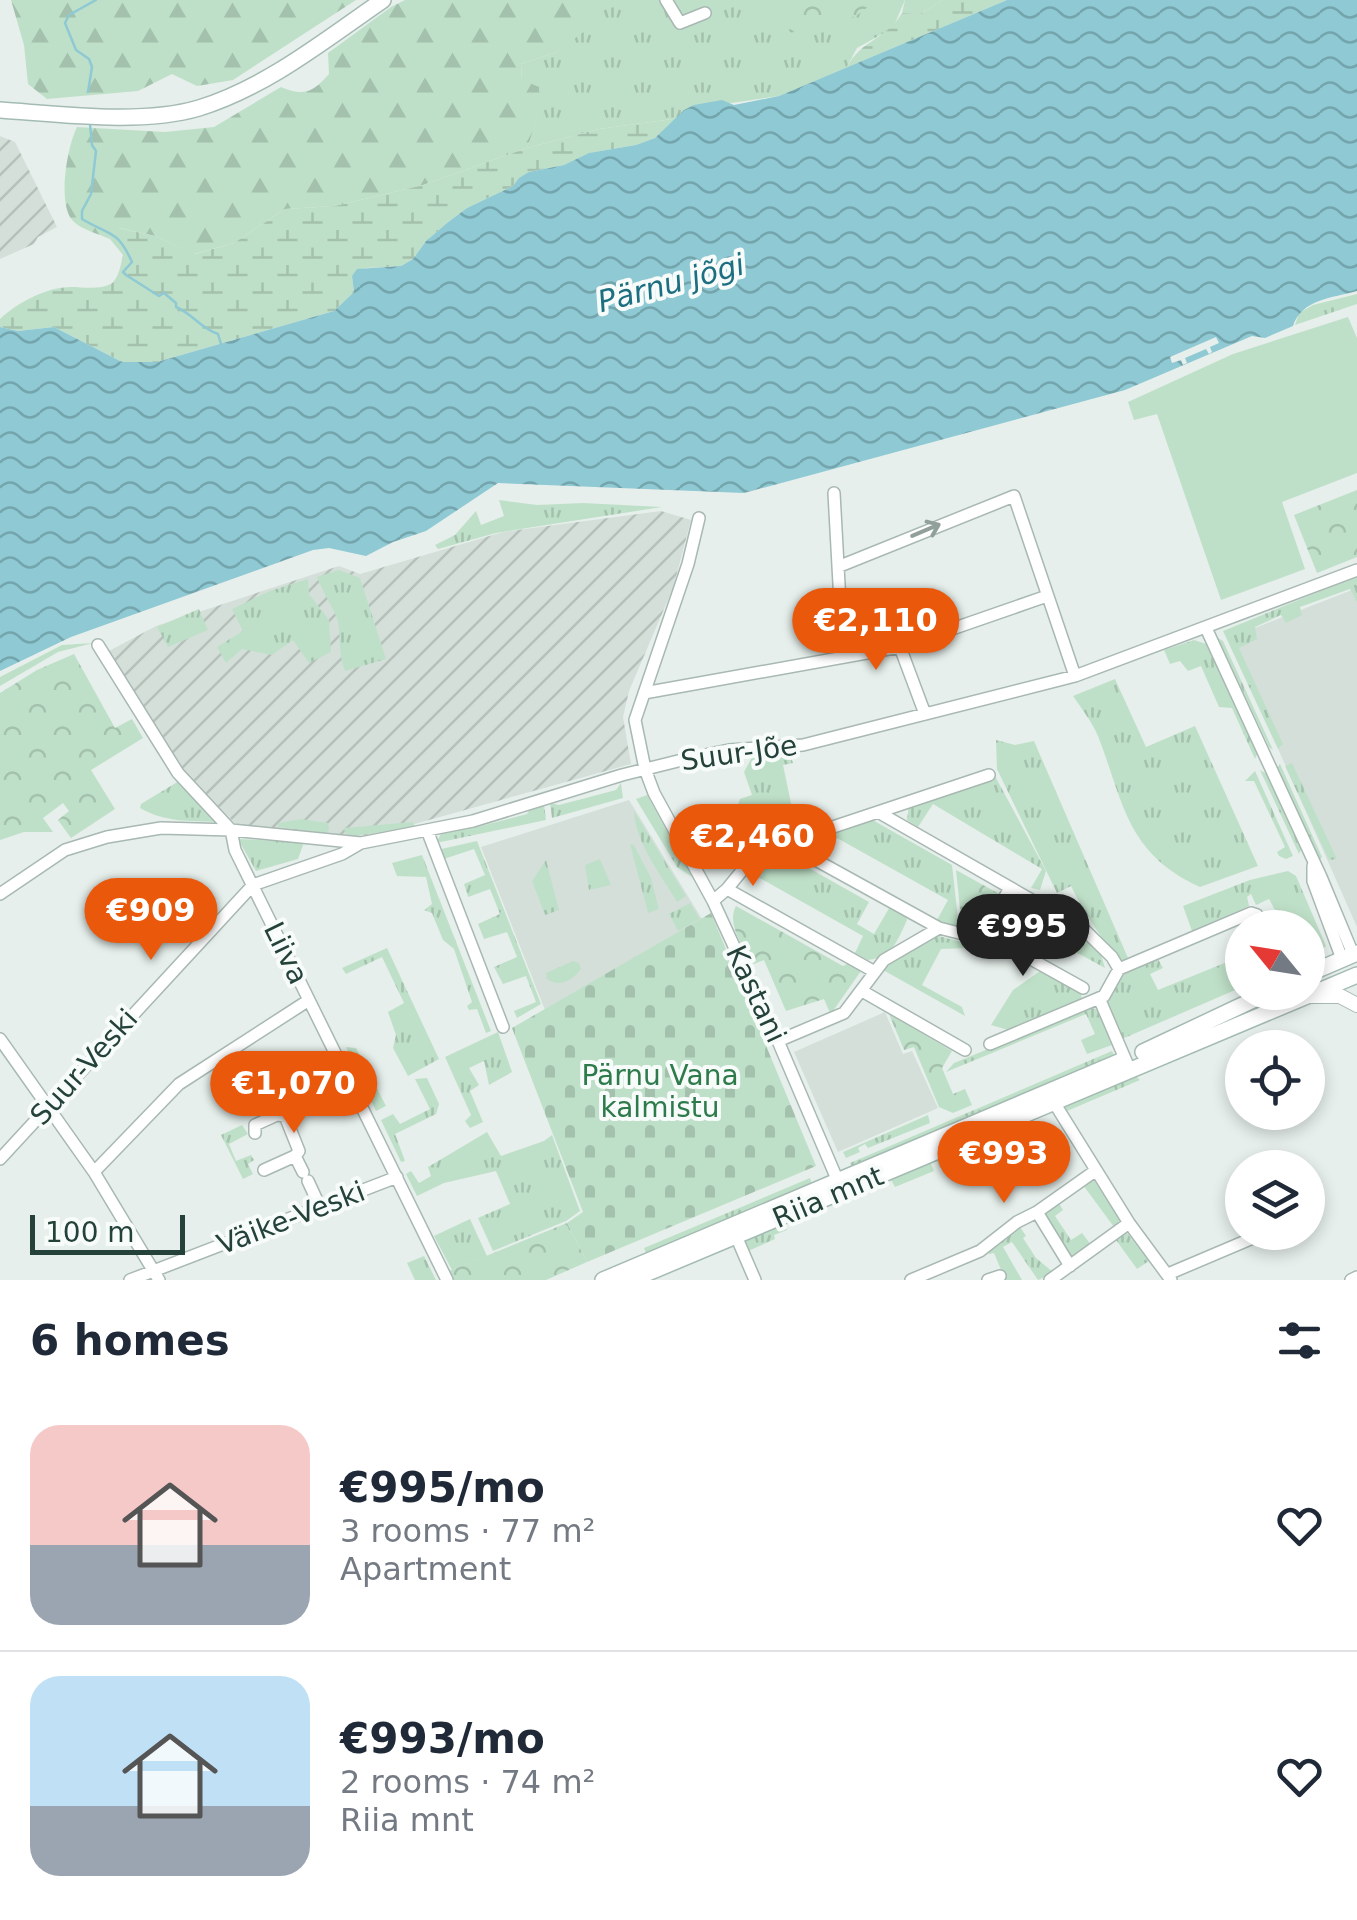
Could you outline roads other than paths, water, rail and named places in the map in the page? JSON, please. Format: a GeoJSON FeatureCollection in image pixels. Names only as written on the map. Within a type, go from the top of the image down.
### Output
{"type":"FeatureCollection","features":[{"type":"Feature","properties":{"kind":"main road"},"geometry":{"type":"LineString","coordinates":[[0,110],[119,116],[197,109],[244,92],[383,0]]}},
{"type":"Feature","properties":{"kind":"main road"},"geometry":{"type":"LineString","coordinates":[[1325,970],[1352,964]]}},
{"type":"Feature","properties":{"kind":"main road","name":"Riia mnt"},"geometry":{"type":"LineString","coordinates":[[1325,982],[1352,964]]}},
{"type":"Feature","properties":{"kind":"main road","name":"Riia mnt"},"geometry":{"type":"LineString","coordinates":[[1127,1064],[1234,1010]]}},
{"type":"Feature","properties":{"kind":"main road","name":"Riia mnt"},"geometry":{"type":"LineString","coordinates":[[631,1280],[840,1185],[1127,1064],[1268,1010]]}},
{"type":"Feature","properties":{"kind":"main road","name":"Riia mnt"},"geometry":{"type":"LineString","coordinates":[[603,1280],[734,1231]]}},
{"type":"Feature","properties":{"kind":"street"},"geometry":{"type":"LineString","coordinates":[[666,0],[680,22],[704,12]]}},
{"type":"Feature","properties":{"kind":"street"},"geometry":{"type":"LineString","coordinates":[[834,493],[844,657]]}},
{"type":"Feature","properties":{"kind":"street"},"geometry":{"type":"LineString","coordinates":[[840,566],[1014,496],[1075,676]]}},
{"type":"Feature","properties":{"kind":"street","name":"Kastani"},"geometry":{"type":"LineString","coordinates":[[699,518],[688,564],[634,720],[654,792],[713,901],[840,1185]]}},
{"type":"Feature","properties":{"kind":"street","name":"Suur-Jõe"},"geometry":{"type":"LineString","coordinates":[[0,894],[65,850],[94,840],[161,828],[232,830],[361,843],[472,821],[645,769],[729,750],[803,745],[1075,676],[1357,570]]}},
{"type":"Feature","properties":{"kind":"street"},"geometry":{"type":"LineString","coordinates":[[644,693],[900,646],[1047,596]]}},
{"type":"Feature","properties":{"kind":"street"},"geometry":{"type":"LineString","coordinates":[[1206,628],[1314,866],[1313,881],[1352,964],[1357,1002],[1325,996]]}},
{"type":"Feature","properties":{"kind":"street","name":"Liiva"},"geometry":{"type":"LineString","coordinates":[[98,644],[178,773],[232,830],[235,850],[448,1280]]}},
{"type":"Feature","properties":{"kind":"street"},"geometry":{"type":"LineString","coordinates":[[900,646],[924,714]]}},
{"type":"Feature","properties":{"kind":"street"},"geometry":{"type":"LineString","coordinates":[[989,776],[785,843],[939,928],[975,938],[1037,904]]}},
{"type":"Feature","properties":{"kind":"street"},"geometry":{"type":"LineString","coordinates":[[878,812],[1037,904],[1060,906],[1112,957],[1118,969]]}},
{"type":"Feature","properties":{"kind":"street"},"geometry":{"type":"LineString","coordinates":[[427,830],[503,1027]]}},
{"type":"Feature","properties":{"kind":"street","name":"Suur-Veski"},"geometry":{"type":"LineString","coordinates":[[0,1159],[253,885],[342,854],[361,843]]}},
{"type":"Feature","properties":{"kind":"street"},"geometry":{"type":"LineString","coordinates":[[713,901],[762,846]]}},
{"type":"Feature","properties":{"kind":"street"},"geometry":{"type":"LineString","coordinates":[[984,933],[1010,888]]}},
{"type":"Feature","properties":{"kind":"street"},"geometry":{"type":"LineString","coordinates":[[727,889],[875,972]]}},
{"type":"Feature","properties":{"kind":"street"},"geometry":{"type":"LineString","coordinates":[[990,1044],[1104,996],[1118,969],[1225,923]]}},
{"type":"Feature","properties":{"kind":"street"},"geometry":{"type":"LineString","coordinates":[[778,1040],[844,1013],[884,960],[939,928]]}},
{"type":"Feature","properties":{"kind":"street"},"geometry":{"type":"LineString","coordinates":[[984,933],[1083,988]]}},
{"type":"Feature","properties":{"kind":"street"},"geometry":{"type":"LineString","coordinates":[[862,990],[964,1050]]}},
{"type":"Feature","properties":{"kind":"street"},"geometry":{"type":"LineString","coordinates":[[1099,998],[1127,1064]]}},
{"type":"Feature","properties":{"kind":"street"},"geometry":{"type":"LineString","coordinates":[[94,1172],[179,1084],[309,1000]]}},
{"type":"Feature","properties":{"kind":"street"},"geometry":{"type":"LineString","coordinates":[[0,1039],[94,1172],[157,1276]]}},
{"type":"Feature","properties":{"kind":"street"},"geometry":{"type":"LineString","coordinates":[[1050,1097],[1129,1223],[1170,1277],[1228,1250]]}},
{"type":"Feature","properties":{"kind":"street"},"geometry":{"type":"LineString","coordinates":[[255,1133],[255,1125],[276,1115],[284,1116],[299,1151],[264,1170]]}},
{"type":"Feature","properties":{"kind":"street"},"geometry":{"type":"LineString","coordinates":[[296,1156],[320,1207]]}},
{"type":"Feature","properties":{"kind":"street"},"geometry":{"type":"LineString","coordinates":[[911,1280],[980,1251],[1096,1170]]}},
{"type":"Feature","properties":{"kind":"street","name":"Väike-Veski"},"geometry":{"type":"LineString","coordinates":[[130,1280],[157,1276],[397,1178]]}},
{"type":"Feature","properties":{"kind":"street"},"geometry":{"type":"LineString","coordinates":[[1038,1212],[1070,1266]]}},
{"type":"Feature","properties":{"kind":"street"},"geometry":{"type":"LineString","coordinates":[[1050,1280],[1129,1223]]}},
{"type":"Feature","properties":{"kind":"street"},"geometry":{"type":"LineString","coordinates":[[734,1231],[756,1280]]}},
{"type":"Feature","properties":{"kind":"water","name":"Pärnu jõgi"},"geometry":{"type":"Polygon","coordinates":[[[1007,0],[1357,0],[1357,291],[1311,305],[1293,326],[1265,338],[1252,336],[1125,390],[744,493],[498,483],[426,531],[366,556],[329,548],[313,550],[71,637],[0,671],[0,327],[18,331],[54,327],[122,362],[157,362],[334,311],[354,292],[352,276],[357,269],[401,266],[467,208],[513,186],[529,172],[655,138],[694,105],[722,100],[734,105],[779,96],[1007,0]]]}},
{"type":"Feature","properties":{"kind":"waterway"},"geometry":{"type":"LineString","coordinates":[[88,92],[92,67],[89,59],[76,50],[65,23],[69,15],[96,0]]}},
{"type":"Feature","properties":{"kind":"waterway"},"geometry":{"type":"LineString","coordinates":[[90,124],[96,151],[91,194],[82,219],[112,234],[122,244],[132,262],[123,272],[126,275],[159,296],[164,293],[176,307],[218,334],[221,344]]}},
{"type":"Feature","properties":{"kind":"park label","name":"Pärnu Vana kalmistu"},"geometry":{"type":"Point","coordinates":[660,1091]}}]}
